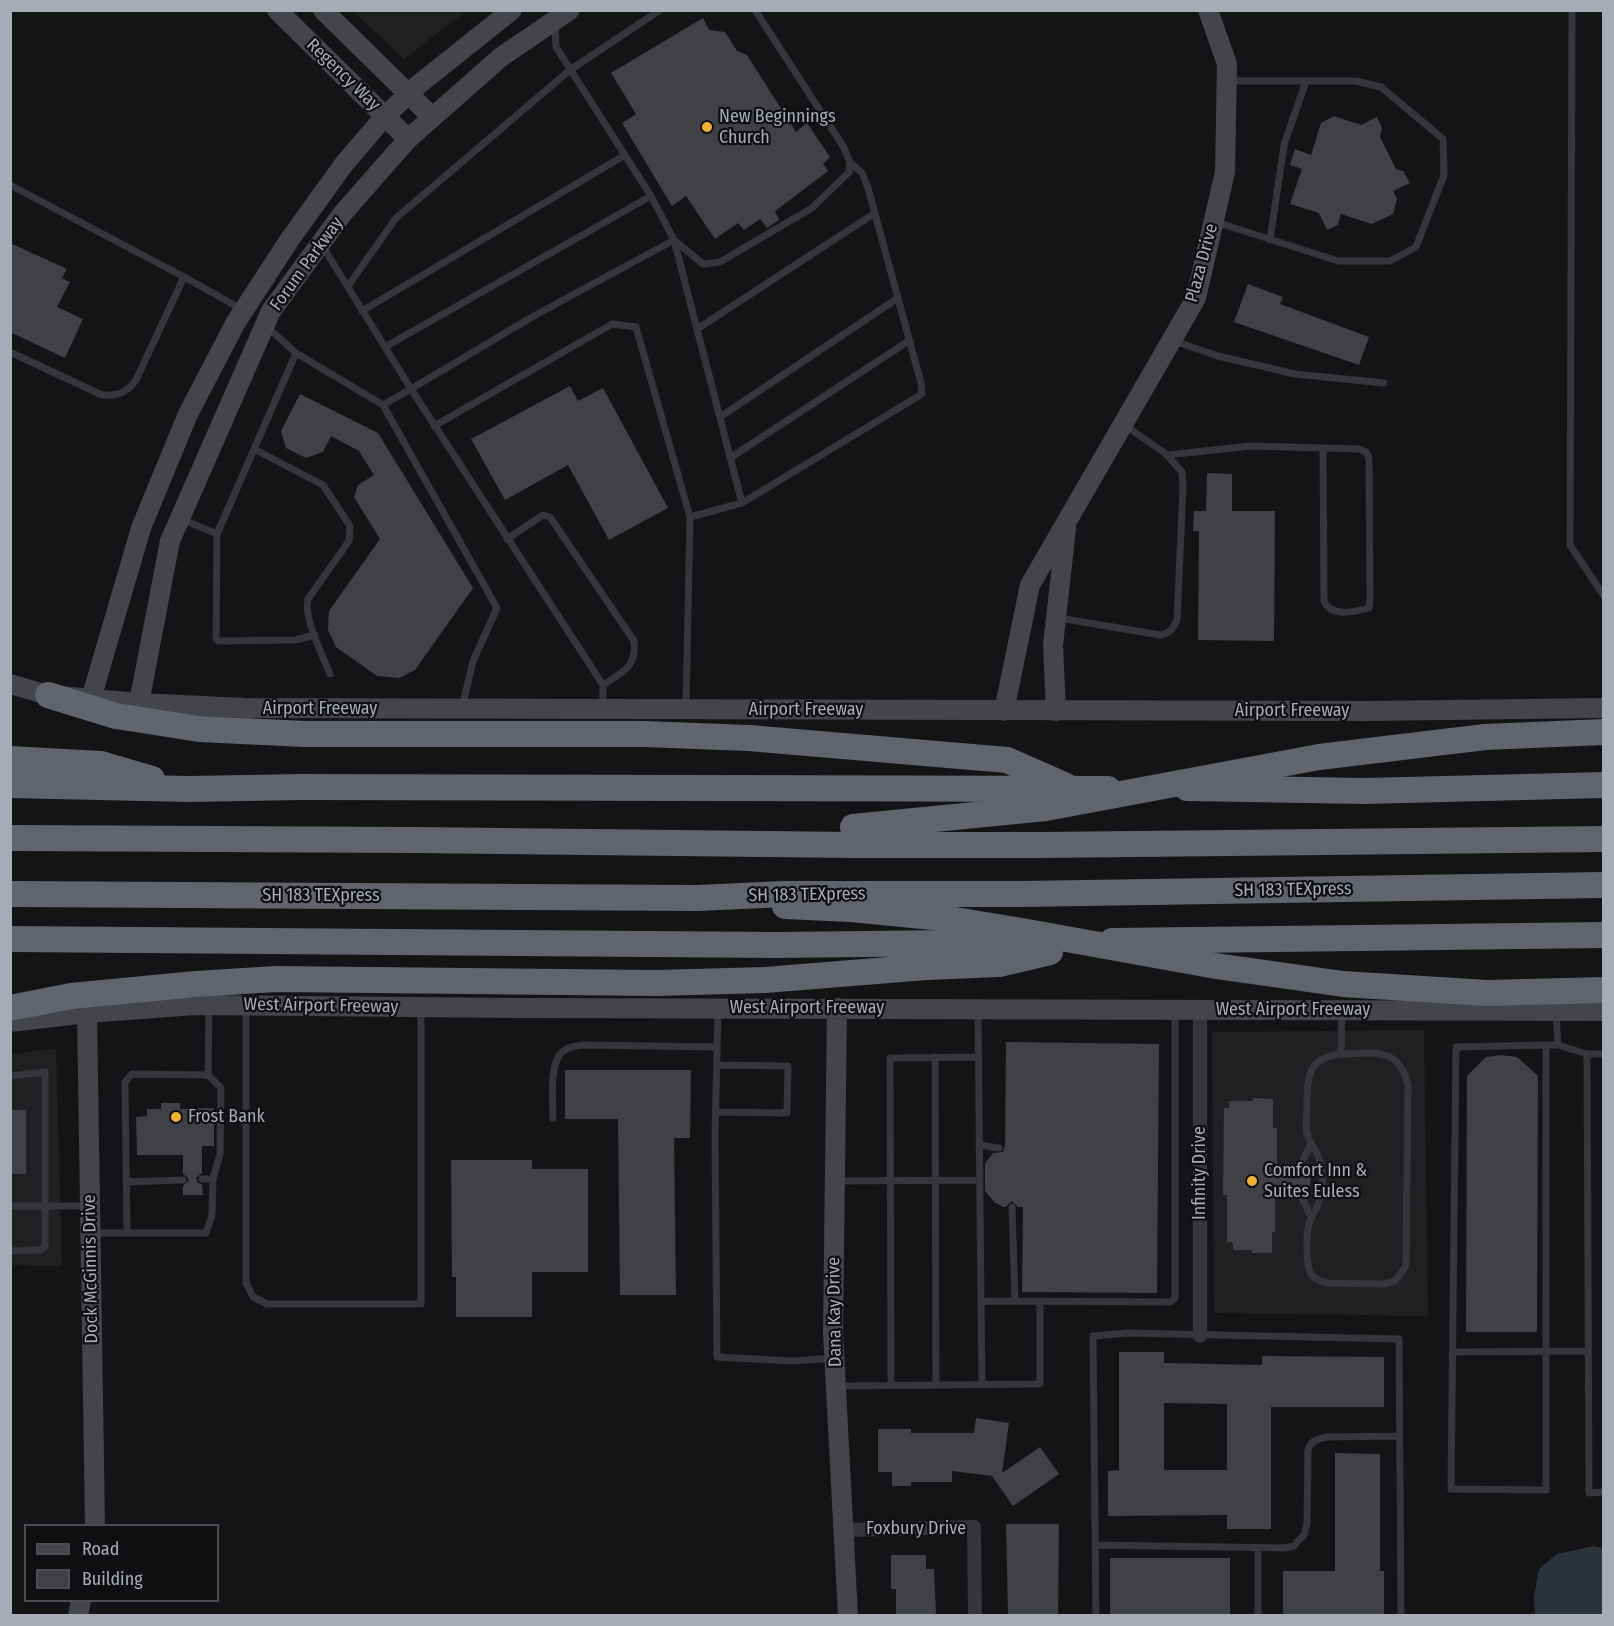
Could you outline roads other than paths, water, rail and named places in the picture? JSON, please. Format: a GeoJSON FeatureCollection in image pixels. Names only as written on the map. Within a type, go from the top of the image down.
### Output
{"type":"FeatureCollection","features":[{"type":"Feature","properties":{"kind":"highway"},"geometry":{"type":"LineString","coordinates":[[48,695],[116,716],[200,729],[305,734],[644,734],[749,738],[1007,760],[1075,789]]}},
{"type":"Feature","properties":{"kind":"highway"},"geometry":{"type":"LineString","coordinates":[[10,838],[785,843],[853,836],[1046,808],[1319,757],[1485,737],[1604,732]]}},
{"type":"Feature","properties":{"kind":"highway"},"geometry":{"type":"LineString","coordinates":[[10,759],[101,764],[188,789]]}},
{"type":"Feature","properties":{"kind":"highway"},"geometry":{"type":"LineString","coordinates":[[10,785],[188,789],[301,787],[1190,788],[1365,791],[1604,785]]}},
{"type":"Feature","properties":{"kind":"highway"},"geometry":{"type":"LineString","coordinates":[[853,836],[1042,845],[1604,839]]}},
{"type":"Feature","properties":{"kind":"highway","name":"SH 183 TEXpress"},"geometry":{"type":"LineString","coordinates":[[10,894],[784,900],[1604,885]]}},
{"type":"Feature","properties":{"kind":"highway"},"geometry":{"type":"LineString","coordinates":[[784,900],[943,918],[1022,930],[1216,966],[1343,984],[1487,993],[1604,990]]}},
{"type":"Feature","properties":{"kind":"highway"},"geometry":{"type":"LineString","coordinates":[[10,939],[763,945],[1604,935]]}},
{"type":"Feature","properties":{"kind":"highway"},"geometry":{"type":"LineString","coordinates":[[10,1008],[71,996],[276,979],[656,983],[765,980],[926,967],[999,964],[1095,941]]}},
{"type":"Feature","properties":{"kind":"street","name":"Regency Way"},"geometry":{"type":"LineString","coordinates":[[277,10],[408,139]]}},
{"type":"Feature","properties":{"kind":"street","name":"Regency Way"},"geometry":{"type":"LineString","coordinates":[[323,10],[432,117]]}},
{"type":"Feature","properties":{"kind":"street","name":"Forum Parkway"},"geometry":{"type":"LineString","coordinates":[[91,699],[141,528],[188,414],[244,310],[300,225],[344,164],[385,116],[512,10]]}},
{"type":"Feature","properties":{"kind":"street","name":"Plaza Drive"},"geometry":{"type":"LineString","coordinates":[[1004,711],[1030,585],[1196,298],[1225,172],[1227,64],[1208,10]]}},
{"type":"Feature","properties":{"kind":"street","name":"Forum Parkway"},"geometry":{"type":"LineString","coordinates":[[139,704],[170,541],[178,518],[271,311],[343,213],[408,139],[501,57],[558,14]]}},
{"type":"Feature","properties":{"kind":"street"},"geometry":{"type":"LineString","coordinates":[[300,225],[321,244]]}},
{"type":"Feature","properties":{"kind":"street"},"geometry":{"type":"LineString","coordinates":[[150,507],[178,518]]}},
{"type":"Feature","properties":{"kind":"street","name":"Plaza Drive"},"geometry":{"type":"LineString","coordinates":[[1056,711],[1053,645],[1066,524]]}},
{"type":"Feature","properties":{"kind":"street","name":"Airport Freeway"},"geometry":{"type":"LineString","coordinates":[[10,684],[48,695],[139,704],[245,708],[1367,711],[1604,708]]}},
{"type":"Feature","properties":{"kind":"street","name":"West Airport Freeway"},"geometry":{"type":"LineString","coordinates":[[10,1022],[87,1012],[209,1005],[1604,1011]]}},
{"type":"Feature","properties":{"kind":"street","name":"Dana Kay Drive"},"geometry":{"type":"LineString","coordinates":[[837,1008],[835,1358],[848,1616]]}},
{"type":"Feature","properties":{"kind":"street","name":"Infinity Drive"},"geometry":{"type":"LineString","coordinates":[[1200,1010],[1200,1336]]}},
{"type":"Feature","properties":{"kind":"street","name":"Dock McGinnis Drive"},"geometry":{"type":"LineString","coordinates":[[87,1012],[95,1524]]}},
{"type":"Feature","properties":{"kind":"street","name":"Foxbury Drive"},"geometry":{"type":"LineString","coordinates":[[844,1530],[975,1527],[975,1616]]}},
{"type":"Feature","properties":{"kind":"lane"},"geometry":{"type":"LineString","coordinates":[[348,286],[396,218],[570,70],[660,10]]}},
{"type":"Feature","properties":{"kind":"lane"},"geometry":{"type":"LineString","coordinates":[[690,518],[742,503],[922,394],[910,340],[862,173],[850,162],[843,146],[755,10]]}},
{"type":"Feature","properties":{"kind":"lane"},"geometry":{"type":"LineString","coordinates":[[1572,10],[1570,545],[1604,596]]}},
{"type":"Feature","properties":{"kind":"lane"},"geometry":{"type":"LineString","coordinates":[[558,14],[556,48],[651,196],[674,240],[742,503]]}},
{"type":"Feature","properties":{"kind":"lane"},"geometry":{"type":"LineString","coordinates":[[1214,222],[1338,261],[1390,261],[1416,247],[1444,175],[1443,139],[1381,87],[1356,81],[1227,81]]}},
{"type":"Feature","properties":{"kind":"lane"},"geometry":{"type":"LineString","coordinates":[[1270,240],[1284,145],[1306,81]]}},
{"type":"Feature","properties":{"kind":"lane"},"geometry":{"type":"LineString","coordinates":[[363,311],[625,155]]}},
{"type":"Feature","properties":{"kind":"lane"},"geometry":{"type":"LineString","coordinates":[[674,240],[703,264],[720,262],[812,208],[849,172],[850,162]]}},
{"type":"Feature","properties":{"kind":"lane"},"geometry":{"type":"LineString","coordinates":[[10,185],[244,310]]}},
{"type":"Feature","properties":{"kind":"lane"},"geometry":{"type":"LineString","coordinates":[[385,347],[651,196]]}},
{"type":"Feature","properties":{"kind":"lane"},"geometry":{"type":"LineString","coordinates":[[697,329],[875,213]]}},
{"type":"Feature","properties":{"kind":"lane"},"geometry":{"type":"LineString","coordinates":[[383,405],[532,317],[674,240]]}},
{"type":"Feature","properties":{"kind":"lane"},"geometry":{"type":"LineString","coordinates":[[321,244],[434,426],[603,685],[603,710]]}},
{"type":"Feature","properties":{"kind":"lane"},"geometry":{"type":"LineString","coordinates":[[10,352],[102,395],[111,396],[126,391],[136,380],[184,276]]}},
{"type":"Feature","properties":{"kind":"lane"},"geometry":{"type":"LineString","coordinates":[[720,417],[898,298]]}},
{"type":"Feature","properties":{"kind":"lane"},"geometry":{"type":"LineString","coordinates":[[434,426],[612,324],[636,327],[690,518],[686,710]]}},
{"type":"Feature","properties":{"kind":"lane"},"geometry":{"type":"LineString","coordinates":[[265,325],[296,353],[383,405],[497,608],[473,661],[462,709]]}},
{"type":"Feature","properties":{"kind":"lane"},"geometry":{"type":"LineString","coordinates":[[730,458],[910,340]]}},
{"type":"Feature","properties":{"kind":"lane"},"geometry":{"type":"LineString","coordinates":[[1171,341],[1218,356],[1294,375],[1384,383]]}},
{"type":"Feature","properties":{"kind":"lane"},"geometry":{"type":"LineString","coordinates":[[296,353],[217,534],[216,639],[219,641],[295,640],[315,634]]}},
{"type":"Feature","properties":{"kind":"lane"},"geometry":{"type":"LineString","coordinates":[[1056,618],[1161,635],[1174,629],[1177,620],[1182,472],[1167,455],[1124,424]]}},
{"type":"Feature","properties":{"kind":"lane"},"geometry":{"type":"LineString","coordinates":[[1167,455],[1251,446],[1323,448],[1359,449],[1366,452],[1369,458],[1370,599],[1369,608],[1359,611],[1332,611],[1326,608],[1324,601],[1323,448]]}},
{"type":"Feature","properties":{"kind":"lane"},"geometry":{"type":"LineString","coordinates":[[254,449],[323,485],[329,490],[350,526],[349,541],[308,599],[307,609],[330,674]]}},
{"type":"Feature","properties":{"kind":"lane"},"geometry":{"type":"LineString","coordinates":[[507,539],[543,516],[550,518],[633,641],[635,653],[632,663],[603,685]]}},
{"type":"Feature","properties":{"kind":"lane"},"geometry":{"type":"LineString","coordinates":[[178,518],[217,534]]}},
{"type":"Feature","properties":{"kind":"lane"},"geometry":{"type":"LineString","coordinates":[[208,1075],[209,1005]]}},
{"type":"Feature","properties":{"kind":"lane"},"geometry":{"type":"LineString","coordinates":[[246,1005],[246,1283],[253,1297],[267,1304],[421,1304],[421,1007]]}},
{"type":"Feature","properties":{"kind":"lane"},"geometry":{"type":"LineString","coordinates":[[718,1008],[715,1112],[717,1357],[793,1361],[835,1358]]}},
{"type":"Feature","properties":{"kind":"lane"},"geometry":{"type":"LineString","coordinates":[[978,1009],[982,1384]]}},
{"type":"Feature","properties":{"kind":"lane"},"geometry":{"type":"LineString","coordinates":[[981,1301],[1170,1302],[1175,1298],[1175,1010]]}},
{"type":"Feature","properties":{"kind":"lane"},"geometry":{"type":"LineString","coordinates":[[1341,1054],[1342,1011]]}},
{"type":"Feature","properties":{"kind":"lane"},"geometry":{"type":"LineString","coordinates":[[1556,1011],[1558,1045]]}},
{"type":"Feature","properties":{"kind":"lane"},"geometry":{"type":"LineString","coordinates":[[553,1118],[554,1070],[557,1057],[564,1050],[584,1045],[717,1047]]}},
{"type":"Feature","properties":{"kind":"lane"},"geometry":{"type":"LineString","coordinates":[[1546,1045],[1546,1490],[1451,1489],[1456,1047],[1546,1045],[1558,1045],[1587,1054],[1604,1054]]}},
{"type":"Feature","properties":{"kind":"lane"},"geometry":{"type":"LineString","coordinates":[[1377,1053],[1392,1058],[1404,1069],[1408,1085],[1406,1266],[1395,1281],[1384,1284],[1338,1284],[1318,1280],[1311,1274],[1308,1264],[1308,1227],[1319,1203],[1321,1170],[1318,1155],[1307,1133],[1307,1089],[1315,1063],[1326,1055],[1341,1054],[1377,1053]]}},
{"type":"Feature","properties":{"kind":"lane"},"geometry":{"type":"LineString","coordinates":[[1587,1054],[1589,1492],[1604,1492]]}},
{"type":"Feature","properties":{"kind":"lane"},"geometry":{"type":"LineString","coordinates":[[935,1057],[936,1385]]}},
{"type":"Feature","properties":{"kind":"lane"},"geometry":{"type":"LineString","coordinates":[[891,1385],[890,1058],[979,1057]]}},
{"type":"Feature","properties":{"kind":"lane"},"geometry":{"type":"LineString","coordinates":[[715,1112],[787,1113],[788,1066],[717,1065]]}},
{"type":"Feature","properties":{"kind":"lane"},"geometry":{"type":"LineString","coordinates":[[10,1076],[45,1072],[45,1247],[40,1250],[10,1251]]}},
{"type":"Feature","properties":{"kind":"lane"},"geometry":{"type":"LineString","coordinates":[[90,1233],[127,1233],[206,1233],[212,1215],[213,1179],[220,1154],[221,1088],[208,1075],[132,1074],[125,1082],[127,1233]]}},
{"type":"Feature","properties":{"kind":"lane"},"geometry":{"type":"LineString","coordinates":[[1298,1170],[1311,1144]]}},
{"type":"Feature","properties":{"kind":"lane"},"geometry":{"type":"LineString","coordinates":[[979,1145],[999,1148]]}},
{"type":"Feature","properties":{"kind":"lane"},"geometry":{"type":"LineString","coordinates":[[202,1179],[213,1179]]}},
{"type":"Feature","properties":{"kind":"lane"},"geometry":{"type":"LineString","coordinates":[[126,1182],[183,1180]]}},
{"type":"Feature","properties":{"kind":"lane"},"geometry":{"type":"LineString","coordinates":[[835,1181],[980,1180]]}},
{"type":"Feature","properties":{"kind":"lane"},"geometry":{"type":"LineString","coordinates":[[1298,1190],[1311,1217]]}},
{"type":"Feature","properties":{"kind":"lane"},"geometry":{"type":"LineString","coordinates":[[10,1206],[90,1206]]}},
{"type":"Feature","properties":{"kind":"lane"},"geometry":{"type":"LineString","coordinates":[[1012,1207],[1015,1301]]}},
{"type":"Feature","properties":{"kind":"lane"},"geometry":{"type":"LineString","coordinates":[[836,1386],[1040,1384],[1040,1302]]}},
{"type":"Feature","properties":{"kind":"lane"},"geometry":{"type":"LineString","coordinates":[[1096,1616],[1093,1336],[1128,1333],[1399,1339],[1401,1616]]}},
{"type":"Feature","properties":{"kind":"lane"},"geometry":{"type":"LineString","coordinates":[[1453,1352],[1588,1351]]}},
{"type":"Feature","properties":{"kind":"lane"},"geometry":{"type":"LineString","coordinates":[[1095,1545],[1257,1549],[1294,1546],[1304,1535],[1307,1524],[1308,1450],[1313,1442],[1327,1437],[1400,1436]]}},
{"type":"Feature","properties":{"kind":"lane"},"geometry":{"type":"LineString","coordinates":[[1257,1549],[1258,1616]]}},
{"type":"Feature","properties":{"kind":"place","name":"New Beginnings Church"},"geometry":{"type":"Point","coordinates":[707,127]}},
{"type":"Feature","properties":{"kind":"place","name":"Frost Bank"},"geometry":{"type":"Point","coordinates":[176,1117]}},
{"type":"Feature","properties":{"kind":"place","name":"Comfort Inn & Suites Euless"},"geometry":{"type":"Point","coordinates":[1252,1181]}}]}
